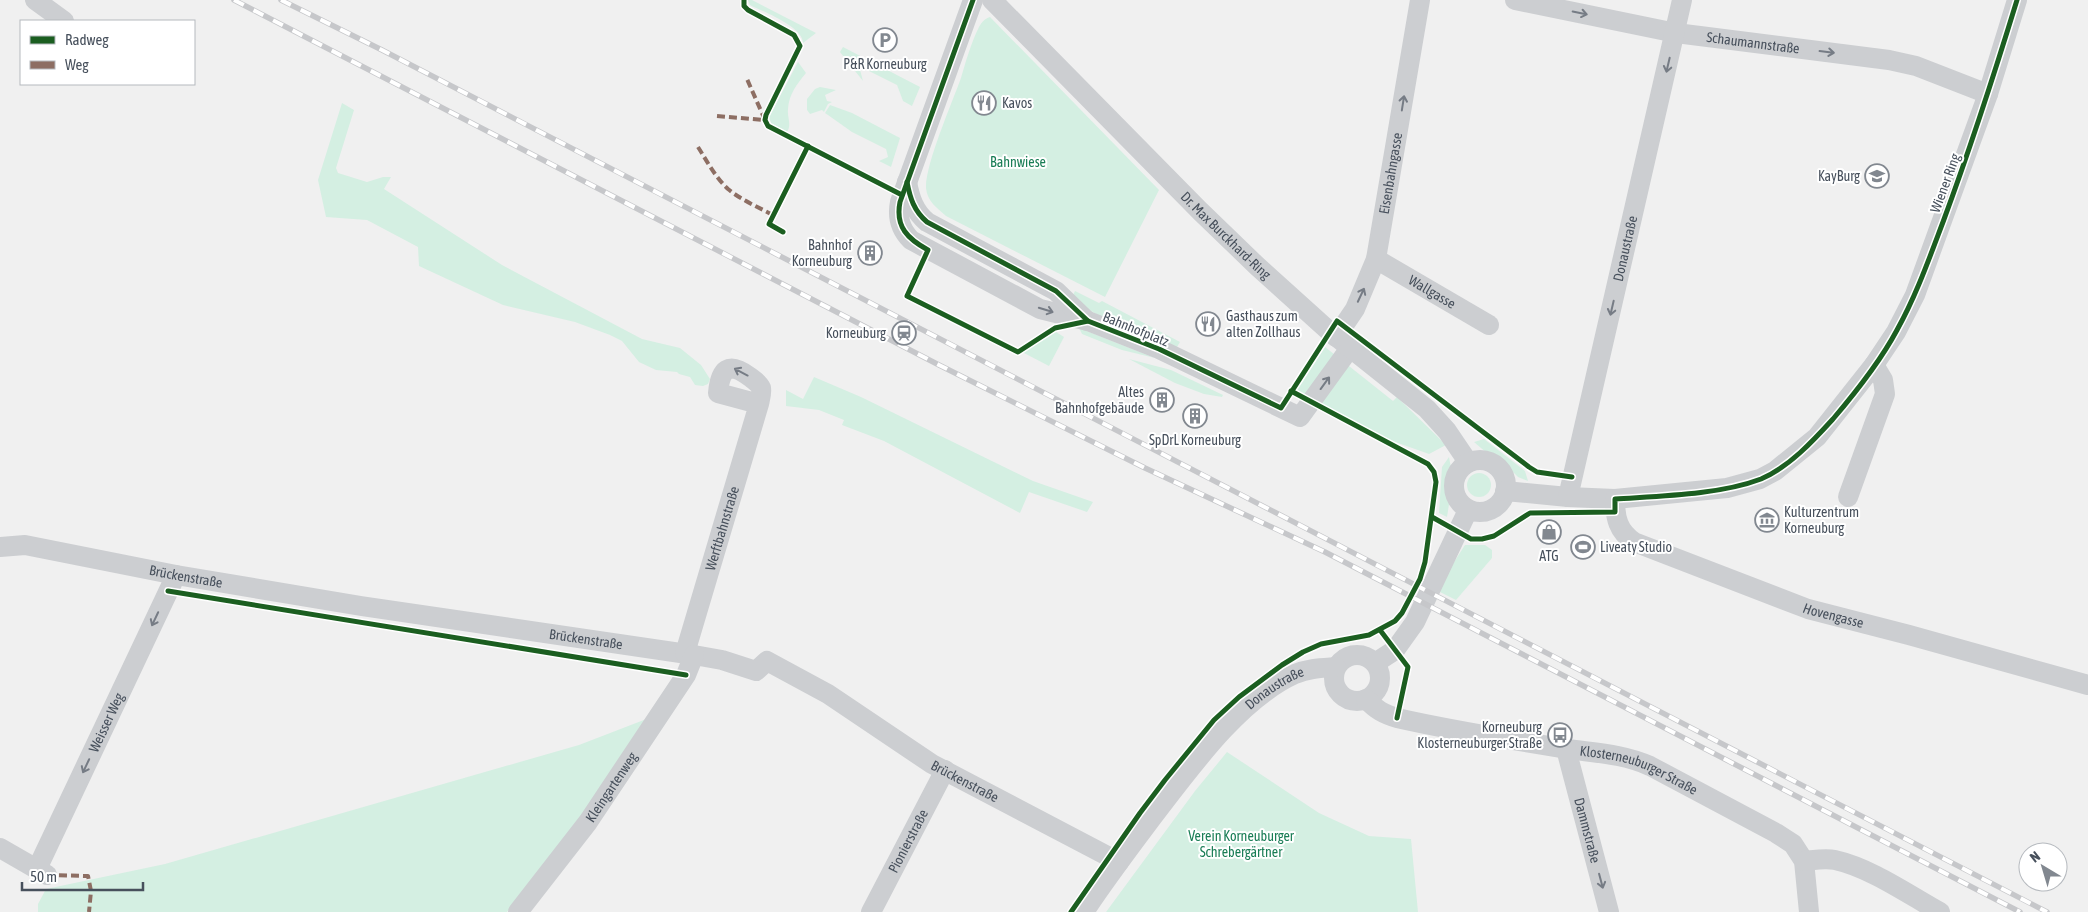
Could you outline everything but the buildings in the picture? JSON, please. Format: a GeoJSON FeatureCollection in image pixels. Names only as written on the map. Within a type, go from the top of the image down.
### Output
{"type":"FeatureCollection","features":[{"type":"Feature","properties":{"kind":"street"},"geometry":{"type":"LineString","coordinates":[[35,0],[63,20]]}},
{"type":"Feature","properties":{"kind":"street","name":"Bahnhofplatz"},"geometry":{"type":"LineString","coordinates":[[973,0],[907,182],[910,198],[917,211],[927,222],[1056,291],[1088,321],[1159,349],[1300,417],[1343,342]]}},
{"type":"Feature","properties":{"kind":"street","name":"Dr. Max Burckhard-Ring"},"geometry":{"type":"LineString","coordinates":[[992,0],[1200,211],[1343,342],[1427,410],[1447,431],[1468,462]]}},
{"type":"Feature","properties":{"kind":"street","name":"Eisenbahngasse"},"geometry":{"type":"LineString","coordinates":[[1343,342],[1376,259],[1420,0]]}},
{"type":"Feature","properties":{"kind":"street","name":"Schaumannstraße"},"geometry":{"type":"LineString","coordinates":[[1515,0],[1676,33],[1889,60],[1916,66],[1988,94]]}},
{"type":"Feature","properties":{"kind":"street","name":"Donaustraße"},"geometry":{"type":"LineString","coordinates":[[1568,497],[1676,33],[1682,0]]}},
{"type":"Feature","properties":{"kind":"street","name":"Wiener Ring"},"geometry":{"type":"LineString","coordinates":[[1874,365],[1896,332],[1915,295],[1988,94],[2017,0]]}},
{"type":"Feature","properties":{"kind":"street","name":"Wallgasse"},"geometry":{"type":"LineString","coordinates":[[1376,259],[1489,325]]}},
{"type":"Feature","properties":{"kind":"street"},"geometry":{"type":"LineString","coordinates":[[1505,491],[1615,499],[1726,488],[1760,479],[1775,471],[1817,437],[1874,365],[1883,380],[1885,394],[1848,497]]}},
{"type":"Feature","properties":{"kind":"street"},"geometry":{"type":"LineString","coordinates":[[733,368],[745,373],[760,386],[759,404],[718,393],[719,378],[727,369],[733,368]]}},
{"type":"Feature","properties":{"kind":"street","name":"Werftbahnstraße"},"geometry":{"type":"LineString","coordinates":[[689,654],[759,404]]}},
{"type":"Feature","properties":{"kind":"street"},"geometry":{"type":"LineString","coordinates":[[1482,460],[1496,465],[1504,476],[1505,491],[1503,498],[1493,508],[1480,512],[1468,510],[1459,502],[1453,489],[1455,476],[1468,462],[1482,460]]}},
{"type":"Feature","properties":{"kind":"street","name":"Hovengasse"},"geometry":{"type":"LineString","coordinates":[[1615,499],[1617,523],[1626,537],[1634,542],[1808,609],[1909,635],[2088,686]]}},
{"type":"Feature","properties":{"kind":"street"},"geometry":{"type":"LineString","coordinates":[[1366,699],[1376,691],[1378,686],[1380,675],[1375,663],[1395,650],[1415,622],[1468,510]]}},
{"type":"Feature","properties":{"kind":"street","name":"Brückenstraße"},"geometry":{"type":"LineString","coordinates":[[0,546],[25,545],[176,575],[361,606],[689,654],[722,660],[756,671],[767,661],[828,694],[945,770],[1118,862]]}},
{"type":"Feature","properties":{"kind":"street","name":"Weisser Weg"},"geometry":{"type":"LineString","coordinates":[[0,848],[42,872],[176,575]]}},
{"type":"Feature","properties":{"kind":"street","name":"Kleingartenweg"},"geometry":{"type":"LineString","coordinates":[[518,912],[588,822],[686,675],[689,654]]}},
{"type":"Feature","properties":{"kind":"street","name":"Donaustraße"},"geometry":{"type":"LineString","coordinates":[[1084,912],[1118,862],[1195,763],[1232,723],[1257,700],[1280,682],[1297,673],[1313,668],[1336,667],[1347,657],[1363,656],[1375,663]]}},
{"type":"Feature","properties":{"kind":"street","name":"Klosterneuburger Straße"},"geometry":{"type":"LineString","coordinates":[[1336,667],[1335,684],[1340,694],[1350,700],[1366,699],[1375,709],[1398,718],[1566,749],[1632,758],[1776,832],[1793,844],[1804,861]]}},
{"type":"Feature","properties":{"kind":"street","name":"Dammstraße"},"geometry":{"type":"LineString","coordinates":[[1566,749],[1609,912]]}},
{"type":"Feature","properties":{"kind":"street","name":"Pionierstraße"},"geometry":{"type":"LineString","coordinates":[[871,912],[945,770]]}},
{"type":"Feature","properties":{"kind":"street"},"geometry":{"type":"LineString","coordinates":[[1809,912],[1804,861],[1824,859],[1851,866],[1940,912]]}},
{"type":"Feature","properties":{"kind":"green space"},"geometry":{"type":"Polygon","coordinates":[[[748,0],[752,0],[816,33],[803,43],[797,31],[773,16],[750,5],[748,0]]]}},
{"type":"Feature","properties":{"kind":"green space","name":"Bahnwiese"},"geometry":{"type":"Polygon","coordinates":[[[990,17],[1159,190],[1105,297],[946,216],[928,197],[926,188],[927,178],[934,150],[976,33],[982,22],[990,17]]]}},
{"type":"Feature","properties":{"kind":"green space"},"geometry":{"type":"Polygon","coordinates":[[[843,47],[920,87],[912,106],[903,101],[897,85],[859,66],[863,81],[840,52],[843,47]]]}},
{"type":"Feature","properties":{"kind":"green space"},"geometry":{"type":"Polygon","coordinates":[[[798,62],[806,73],[790,99],[788,112],[789,127],[787,132],[771,123],[769,117],[798,62]]]}},
{"type":"Feature","properties":{"kind":"green space"},"geometry":{"type":"Polygon","coordinates":[[[820,87],[836,90],[825,95],[827,101],[832,102],[828,104],[824,112],[822,110],[810,114],[807,110],[807,99],[815,89],[820,87]]]}},
{"type":"Feature","properties":{"kind":"green space"},"geometry":{"type":"Polygon","coordinates":[[[342,103],[354,110],[336,168],[338,173],[367,182],[383,177],[391,177],[384,189],[502,265],[642,339],[680,348],[701,365],[710,379],[708,384],[703,386],[695,385],[690,377],[677,372],[656,370],[639,362],[622,341],[610,335],[575,322],[503,305],[419,266],[418,247],[367,220],[326,217],[318,180],[342,103]]]}},
{"type":"Feature","properties":{"kind":"green space"},"geometry":{"type":"Polygon","coordinates":[[[830,105],[852,113],[900,138],[891,167],[879,161],[888,157],[886,149],[852,132],[825,113],[830,105]]]}},
{"type":"Feature","properties":{"kind":"green space"},"geometry":{"type":"Polygon","coordinates":[[[1075,291],[1099,303],[1102,301],[1180,342],[1175,347],[1100,316],[1089,310],[1073,295],[1075,291]]]}},
{"type":"Feature","properties":{"kind":"green space"},"geometry":{"type":"Polygon","coordinates":[[[1079,328],[1155,358],[1122,350],[1082,334],[1079,328]]]}},
{"type":"Feature","properties":{"kind":"green space"},"geometry":{"type":"Polygon","coordinates":[[[1056,332],[1064,337],[1049,366],[1022,352],[1056,332]]]}},
{"type":"Feature","properties":{"kind":"green space"},"geometry":{"type":"Polygon","coordinates":[[[1325,347],[1393,401],[1397,397],[1446,445],[1429,454],[1384,438],[1296,391],[1325,347]]]}},
{"type":"Feature","properties":{"kind":"green space"},"geometry":{"type":"Polygon","coordinates":[[[1129,359],[1171,370],[1223,395],[1222,397],[1204,394],[1175,383],[1129,359]]]}},
{"type":"Feature","properties":{"kind":"green space"},"geometry":{"type":"Polygon","coordinates":[[[814,377],[861,397],[1033,481],[1093,502],[1087,512],[1029,492],[1020,513],[884,441],[842,425],[844,420],[819,410],[786,406],[786,390],[803,399],[814,377]]]}},
{"type":"Feature","properties":{"kind":"green space"},"geometry":{"type":"Polygon","coordinates":[[[1484,439],[1525,471],[1528,481],[1518,477],[1501,460],[1488,454],[1474,442],[1484,439]]]}},
{"type":"Feature","properties":{"kind":"green space"},"geometry":{"type":"Polygon","coordinates":[[[1449,457],[1451,468],[1446,483],[1450,498],[1447,517],[1439,513],[1442,467],[1449,457]]]}},
{"type":"Feature","properties":{"kind":"green space"},"geometry":{"type":"Polygon","coordinates":[[[1479,473],[1484,474],[1490,480],[1490,490],[1484,496],[1479,497],[1474,496],[1468,490],[1467,485],[1468,480],[1474,474],[1479,473]]]}},
{"type":"Feature","properties":{"kind":"green space"},"geometry":{"type":"Polygon","coordinates":[[[1465,545],[1485,545],[1492,550],[1492,558],[1456,600],[1436,590],[1465,545]]]}},
{"type":"Feature","properties":{"kind":"green space"},"geometry":{"type":"Polygon","coordinates":[[[649,718],[581,817],[507,912],[38,912],[38,904],[46,889],[165,864],[579,745],[649,718]]]}},
{"type":"Feature","properties":{"kind":"green space","name":"Verein Korneuburger Schrebergärtner"},"geometry":{"type":"Polygon","coordinates":[[[1227,752],[1319,813],[1369,836],[1411,839],[1418,912],[1106,912],[1195,791],[1227,752]]]}},
{"type":"Feature","properties":{"kind":"railway"},"geometry":{"type":"LineString","coordinates":[[234,0],[939,365],[1145,468],[1325,552],[2020,912]]}},
{"type":"Feature","properties":{"kind":"railway"},"geometry":{"type":"LineString","coordinates":[[281,0],[382,50],[2047,912]]}},
{"type":"Feature","properties":{"kind":"marked path"},"geometry":{"type":"LineString","coordinates":[[717,116],[765,120],[747,79]]}},
{"type":"Feature","properties":{"kind":"marked path"},"geometry":{"type":"LineString","coordinates":[[698,147],[715,174],[728,189],[744,200],[773,215]]}},
{"type":"Feature","properties":{"kind":"marked path"},"geometry":{"type":"LineString","coordinates":[[47,875],[88,876],[91,891],[89,912]]}},
{"type":"Feature","properties":{"kind":"cycle path"},"geometry":{"type":"LineString","coordinates":[[744,0],[744,6],[748,10],[794,35],[800,46],[766,115],[765,120],[768,126],[902,195]]}},
{"type":"Feature","properties":{"kind":"cycle path"},"geometry":{"type":"LineString","coordinates":[[973,0],[900,202],[899,218],[901,225],[909,237],[928,250],[907,296],[1018,352],[1055,328],[1088,321]]}},
{"type":"Feature","properties":{"kind":"cycle path"},"geometry":{"type":"LineString","coordinates":[[1432,517],[1471,539],[1482,539],[1494,536],[1530,513],[1615,512],[1615,499],[1689,494],[1727,488],[1761,479],[1791,461],[1833,419],[1850,398],[1883,354],[1904,317],[1927,263],[1963,167],[2017,0]]}},
{"type":"Feature","properties":{"kind":"cycle path"},"geometry":{"type":"LineString","coordinates":[[783,232],[769,224],[808,146]]}},
{"type":"Feature","properties":{"kind":"cycle path"},"geometry":{"type":"LineString","coordinates":[[907,182],[913,204],[927,222],[1056,291],[1088,321],[1159,349],[1281,408],[1337,321],[1529,467],[1537,472],[1572,477]]}},
{"type":"Feature","properties":{"kind":"cycle path"},"geometry":{"type":"LineString","coordinates":[[1071,912],[1140,813],[1214,720],[1239,697],[1303,652],[1321,644],[1369,635],[1395,621],[1402,613],[1420,579],[1425,562],[1436,482],[1434,472],[1428,464],[1291,391]]}},
{"type":"Feature","properties":{"kind":"cycle path"},"geometry":{"type":"LineString","coordinates":[[168,591],[686,675]]}},
{"type":"Feature","properties":{"kind":"cycle path"},"geometry":{"type":"LineString","coordinates":[[1380,630],[1408,667],[1397,718]]}},
{"type":"Feature","properties":{"kind":"place","name":"P&R Korneuburg"},"geometry":{"type":"Point","coordinates":[885,40]}},
{"type":"Feature","properties":{"kind":"place","name":"Kavos"},"geometry":{"type":"Point","coordinates":[984,103]}},
{"type":"Feature","properties":{"kind":"place","name":"KayBurg"},"geometry":{"type":"Point","coordinates":[1877,176]}},
{"type":"Feature","properties":{"kind":"place","name":"Bahnhof Korneuburg"},"geometry":{"type":"Point","coordinates":[870,253]}},
{"type":"Feature","properties":{"kind":"place","name":"Gasthaus zum alten Zollhaus"},"geometry":{"type":"Point","coordinates":[1208,324]}},
{"type":"Feature","properties":{"kind":"place","name":"Korneuburg"},"geometry":{"type":"Point","coordinates":[904,333]}},
{"type":"Feature","properties":{"kind":"place","name":"Altes Bahnhofgebäude"},"geometry":{"type":"Point","coordinates":[1162,400]}},
{"type":"Feature","properties":{"kind":"place","name":"SpDrL Korneuburg"},"geometry":{"type":"Point","coordinates":[1195,416]}},
{"type":"Feature","properties":{"kind":"place","name":"Kulturzentrum Korneuburg"},"geometry":{"type":"Point","coordinates":[1767,520]}},
{"type":"Feature","properties":{"kind":"place","name":"ATG"},"geometry":{"type":"Point","coordinates":[1549,532]}},
{"type":"Feature","properties":{"kind":"place","name":"Liveaty Studio"},"geometry":{"type":"Point","coordinates":[1583,547]}},
{"type":"Feature","properties":{"kind":"place","name":"Korneuburg Klosterneuburger Straße"},"geometry":{"type":"Point","coordinates":[1560,735]}}]}
